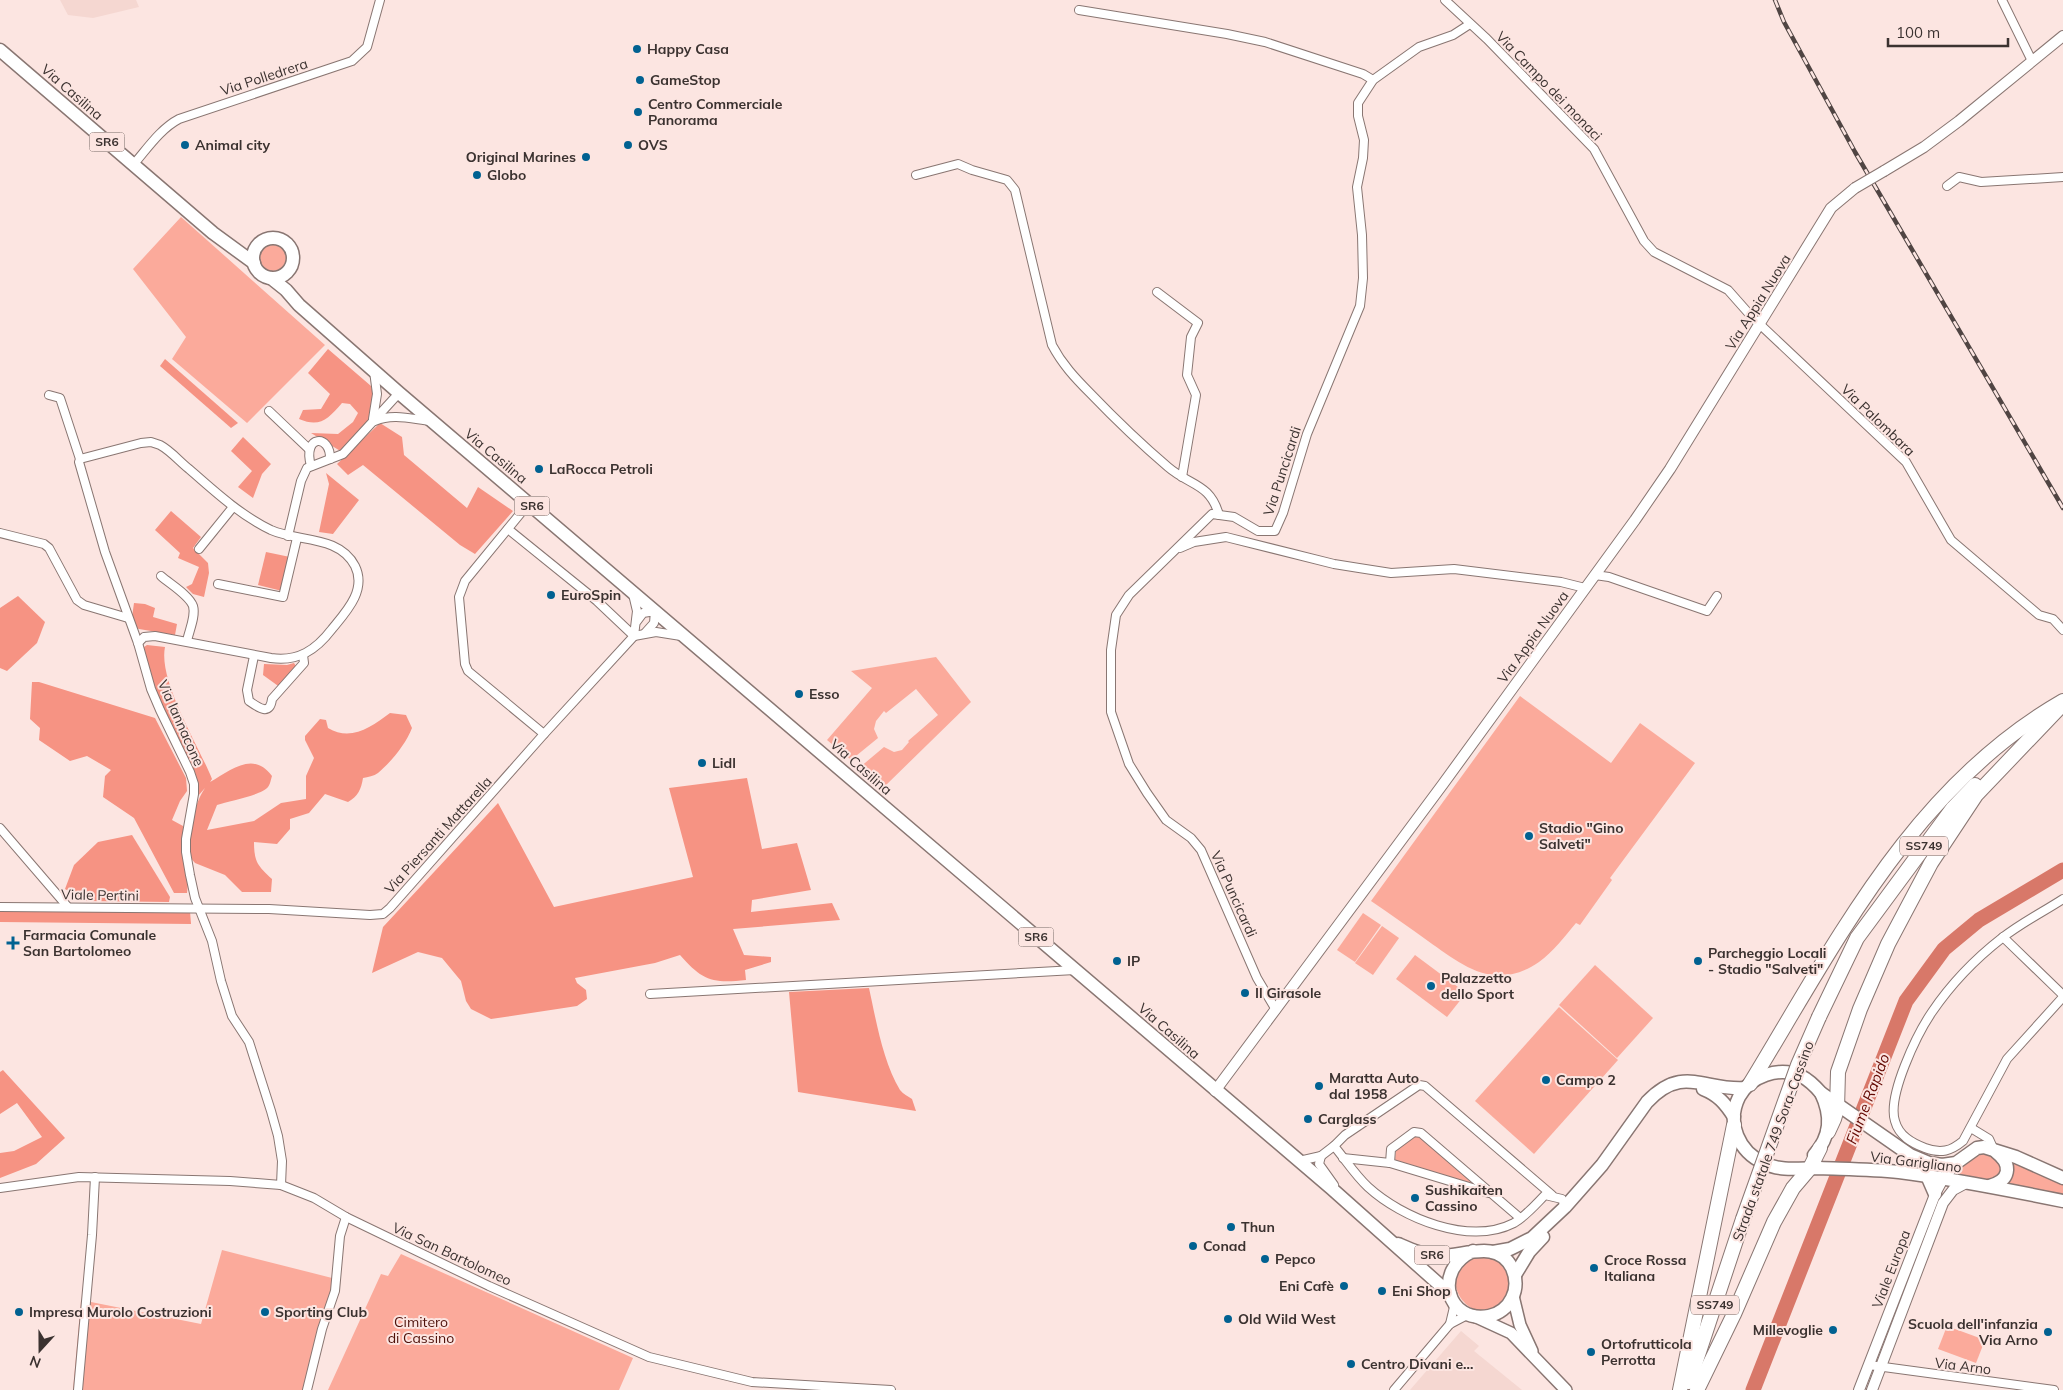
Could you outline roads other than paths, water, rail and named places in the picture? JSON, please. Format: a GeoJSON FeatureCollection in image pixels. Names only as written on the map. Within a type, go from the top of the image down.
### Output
{"type":"FeatureCollection","features":[{"type":"Feature","properties":{"kind":"highway","name":"Strada statale 749 Sora-Cassino"},"geometry":{"type":"LineString","coordinates":[[1686,1390],[1743,1219],[1798,1065],[1819,1017],[1858,938],[1953,808],[2010,750],[2063,703]]}},
{"type":"Feature","properties":{"kind":"highway"},"geometry":{"type":"LineString","coordinates":[[1747,1086],[1858,906],[1883,870],[1929,812],[1959,779],[1998,744],[2036,716],[2063,703]]}},
{"type":"Feature","properties":{"kind":"highway"},"geometry":{"type":"LineString","coordinates":[[1828,1132],[1841,1106],[1838,1072],[1860,1009],[1888,944],[1930,863],[1976,795],[2063,703]]}},
{"type":"Feature","properties":{"kind":"highway"},"geometry":{"type":"LineString","coordinates":[[1680,1390],[1734,1121]]}},
{"type":"Feature","properties":{"kind":"highway"},"geometry":{"type":"LineString","coordinates":[[1697,1390],[1734,1314],[1774,1222],[1793,1188],[1814,1168],[1820,1148]]}},
{"type":"Feature","properties":{"kind":"main road","name":"Via Casilina"},"geometry":{"type":"LineString","coordinates":[[0,50],[215,235],[254,263]]}},
{"type":"Feature","properties":{"kind":"main road","name":"Via Casilina"},"geometry":{"type":"LineString","coordinates":[[215,235],[236,244],[261,243]]}},
{"type":"Feature","properties":{"kind":"main road"},"geometry":{"type":"LineString","coordinates":[[276,239],[286,244],[292,253],[290,268],[282,276],[271,278],[260,273],[254,263],[255,252],[261,243],[276,239]]}},
{"type":"Feature","properties":{"kind":"main road","name":"Via Casilina"},"geometry":{"type":"LineString","coordinates":[[290,268],[292,285],[310,315]]}},
{"type":"Feature","properties":{"kind":"main road","name":"Via Casilina"},"geometry":{"type":"LineString","coordinates":[[271,278],[286,290],[310,315],[432,422],[632,590],[1393,1242],[1453,1299],[1460,1310],[1472,1315]]}},
{"type":"Feature","properties":{"kind":"main road"},"geometry":{"type":"LineString","coordinates":[[1774,1072],[1787,1072],[1806,1079],[1821,1093],[1827,1105],[1828,1132],[1814,1155],[1798,1164],[1779,1167],[1766,1165],[1749,1154],[1737,1138],[1734,1121],[1735,1107],[1747,1086],[1761,1076],[1774,1072]]}},
{"type":"Feature","properties":{"kind":"main road"},"geometry":{"type":"LineString","coordinates":[[1514,1275],[1534,1241],[1602,1165],[1655,1093],[1668,1086],[1685,1081],[1703,1082],[1719,1088],[1731,1089],[1747,1086]]}},
{"type":"Feature","properties":{"kind":"main road"},"geometry":{"type":"LineString","coordinates":[[1534,1241],[1570,1212],[1607,1169],[1660,1098],[1670,1092],[1686,1088],[1700,1088],[1715,1094],[1725,1103],[1734,1121]]}},
{"type":"Feature","properties":{"kind":"main road","name":"Via Garigliano"},"geometry":{"type":"LineString","coordinates":[[1821,1093],[1910,1155],[1929,1163],[1942,1165],[1956,1163],[1978,1148],[1984,1147],[2016,1157],[2063,1178]]}},
{"type":"Feature","properties":{"kind":"main road"},"geometry":{"type":"LineString","coordinates":[[1989,1186],[1997,1184],[2005,1176],[2007,1168],[2004,1158],[1996,1152]]}},
{"type":"Feature","properties":{"kind":"main road","name":"Via Garigliano"},"geometry":{"type":"LineString","coordinates":[[1779,1167],[1789,1169],[1814,1168],[1900,1172],[2063,1200]]}},
{"type":"Feature","properties":{"kind":"main road"},"geometry":{"type":"LineString","coordinates":[[1928,1178],[1935,1194]]}},
{"type":"Feature","properties":{"kind":"main road","name":"Via Casilina"},"geometry":{"type":"LineString","coordinates":[[1393,1242],[1422,1254],[1441,1256],[1473,1251],[1493,1252],[1510,1249],[1534,1241]]}},
{"type":"Feature","properties":{"kind":"main road","name":"SR6"},"geometry":{"type":"LineString","coordinates":[[1453,1299],[1448,1284],[1453,1268],[1463,1256],[1473,1251]]}},
{"type":"Feature","properties":{"kind":"main road"},"geometry":{"type":"LineString","coordinates":[[1472,1315],[1484,1317],[1502,1311],[1513,1296],[1516,1286],[1510,1265],[1503,1257],[1493,1252]]}},
{"type":"Feature","properties":{"kind":"main road"},"geometry":{"type":"LineString","coordinates":[[1513,1296],[1520,1325],[1538,1361]]}},
{"type":"Feature","properties":{"kind":"main road"},"geometry":{"type":"LineString","coordinates":[[1472,1315],[1511,1333],[1566,1390]]}},
{"type":"Feature","properties":{"kind":"street","name":"Via Polledrera"},"geometry":{"type":"LineString","coordinates":[[134,165],[165,129],[179,119],[352,61],[368,47],[380,0]]}},
{"type":"Feature","properties":{"kind":"street","name":"Via Campo dei monaci"},"geometry":{"type":"LineString","coordinates":[[1445,0],[1594,149],[1644,241],[1654,252],[1728,290],[1751,316]]}},
{"type":"Feature","properties":{"kind":"street"},"geometry":{"type":"LineString","coordinates":[[2002,0],[2032,61],[2063,36]]}},
{"type":"Feature","properties":{"kind":"street"},"geometry":{"type":"LineString","coordinates":[[1079,10],[1265,42],[1353,71],[1373,80]]}},
{"type":"Feature","properties":{"kind":"street","name":"Via Puncicardi"},"geometry":{"type":"LineString","coordinates":[[1276,1010],[1257,978],[1201,850],[1191,838],[1166,820],[1130,764],[1111,712],[1111,650],[1116,615],[1129,595],[1212,514],[1234,517],[1258,531],[1275,531],[1283,513],[1307,434],[1360,306],[1363,278],[1362,235],[1357,187],[1363,158],[1364,140],[1358,116],[1358,102],[1373,80],[1418,47],[1453,35],[1470,24]]}},
{"type":"Feature","properties":{"kind":"street","name":"Via Appia Nuova"},"geometry":{"type":"LineString","coordinates":[[1216,1091],[1595,575],[1670,469],[1832,208],[1855,188],[1931,142],[2032,61]]}},
{"type":"Feature","properties":{"kind":"street"},"geometry":{"type":"LineString","coordinates":[[916,175],[958,164],[1007,180],[1015,190],[1052,345],[1058,358],[1108,412],[1170,469],[1212,496],[1219,515]]}},
{"type":"Feature","properties":{"kind":"street"},"geometry":{"type":"LineString","coordinates":[[1947,186],[1959,177],[1981,182],[2063,177]]}},
{"type":"Feature","properties":{"kind":"street"},"geometry":{"type":"LineString","coordinates":[[1157,292],[1198,324],[1191,337],[1187,375],[1196,395],[1182,477]]}},
{"type":"Feature","properties":{"kind":"street","name":"Via Palombara"},"geometry":{"type":"LineString","coordinates":[[1751,316],[1906,462],[1951,540],[2039,615],[2053,619],[2063,630]]}},
{"type":"Feature","properties":{"kind":"street"},"geometry":{"type":"LineString","coordinates":[[371,423],[375,412],[377,394],[374,371]]}},
{"type":"Feature","properties":{"kind":"street"},"geometry":{"type":"LineString","coordinates":[[288,536],[302,477],[307,468],[343,454],[399,393]]}},
{"type":"Feature","properties":{"kind":"street","name":"Via Iannacone"},"geometry":{"type":"LineString","coordinates":[[49,395],[60,398],[80,459],[79,462],[105,552],[138,643],[157,703],[194,784],[186,839],[186,852],[200,909],[212,941],[221,982],[232,1016],[249,1042],[278,1136],[282,1161],[281,1185]]}},
{"type":"Feature","properties":{"kind":"street"},"geometry":{"type":"LineString","coordinates":[[269,410],[309,449]]}},
{"type":"Feature","properties":{"kind":"street"},"geometry":{"type":"LineString","coordinates":[[371,423],[382,418],[392,417],[432,422]]}},
{"type":"Feature","properties":{"kind":"street"},"geometry":{"type":"LineString","coordinates":[[80,459],[134,444],[146,442],[157,444],[168,450],[233,507],[264,527],[288,536],[324,543],[338,548],[354,564],[359,585],[353,600],[324,640],[314,649],[303,655],[278,659],[254,656],[187,641],[148,636],[138,643]]}},
{"type":"Feature","properties":{"kind":"street"},"geometry":{"type":"LineString","coordinates":[[312,466],[308,455],[309,449],[312,444],[318,442],[328,446],[330,460]]}},
{"type":"Feature","properties":{"kind":"street"},"geometry":{"type":"LineString","coordinates":[[529,503],[465,582],[458,597],[468,672],[544,734]]}},
{"type":"Feature","properties":{"kind":"street"},"geometry":{"type":"LineString","coordinates":[[198,549],[233,507]]}},
{"type":"Feature","properties":{"kind":"street"},"geometry":{"type":"LineString","coordinates":[[508,529],[597,600],[634,636]]}},
{"type":"Feature","properties":{"kind":"street"},"geometry":{"type":"LineString","coordinates":[[0,533],[44,544],[49,548],[77,600],[84,605],[128,618]]}},
{"type":"Feature","properties":{"kind":"street"},"geometry":{"type":"LineString","coordinates":[[1175,550],[1194,542],[1226,537],[1334,564],[1375,571],[1415,573],[1454,569],[1561,582],[1585,588]]}},
{"type":"Feature","properties":{"kind":"street"},"geometry":{"type":"LineString","coordinates":[[218,584],[283,597],[297,538]]}},
{"type":"Feature","properties":{"kind":"street"},"geometry":{"type":"LineString","coordinates":[[1595,575],[1609,577],[1707,611],[1717,596]]}},
{"type":"Feature","properties":{"kind":"street"},"geometry":{"type":"LineString","coordinates":[[161,576],[193,605],[187,641]]}},
{"type":"Feature","properties":{"kind":"street"},"geometry":{"type":"LineString","coordinates":[[632,590],[637,612],[634,636]]}},
{"type":"Feature","properties":{"kind":"street"},"geometry":{"type":"LineString","coordinates":[[636,621],[643,613],[655,611],[654,623],[645,634]]}},
{"type":"Feature","properties":{"kind":"street"},"geometry":{"type":"LineString","coordinates":[[634,636],[667,633],[687,638]]}},
{"type":"Feature","properties":{"kind":"street","name":"Via Piersanti Mattarella"},"geometry":{"type":"LineString","coordinates":[[200,909],[269,909],[370,915],[383,914],[634,636]]}},
{"type":"Feature","properties":{"kind":"street"},"geometry":{"type":"LineString","coordinates":[[254,656],[247,690],[249,701],[263,710],[268,710],[272,706],[272,700],[304,663],[303,655]]}},
{"type":"Feature","properties":{"kind":"street"},"geometry":{"type":"LineString","coordinates":[[0,828],[67,906]]}},
{"type":"Feature","properties":{"kind":"street"},"geometry":{"type":"LineString","coordinates":[[2003,937],[2063,996],[2006,1059],[1963,1141],[1954,1149],[1944,1152],[1914,1144],[1902,1134],[1895,1122],[1893,1108],[1899,1081],[1913,1047],[1931,1014],[1954,982],[2003,937],[2063,899]]}},
{"type":"Feature","properties":{"kind":"street","name":"Viale Pertini"},"geometry":{"type":"LineString","coordinates":[[0,907],[67,906],[200,909]]}},
{"type":"Feature","properties":{"kind":"street"},"geometry":{"type":"LineString","coordinates":[[650,994],[1075,970]]}},
{"type":"Feature","properties":{"kind":"street"},"geometry":{"type":"LineString","coordinates":[[1299,1161],[1321,1156],[1418,1085],[1425,1086],[1553,1196]]}},
{"type":"Feature","properties":{"kind":"street"},"geometry":{"type":"LineString","coordinates":[[1971,1128],[2016,1157]]}},
{"type":"Feature","properties":{"kind":"street"},"geometry":{"type":"LineString","coordinates":[[1390,1162],[1391,1149],[1416,1131],[1421,1133],[1520,1218]]}},
{"type":"Feature","properties":{"kind":"street"},"geometry":{"type":"LineString","coordinates":[[1989,1139],[1996,1152]]}},
{"type":"Feature","properties":{"kind":"street"},"geometry":{"type":"LineString","coordinates":[[1334,1146],[1367,1186],[1381,1198],[1402,1211],[1450,1229],[1485,1230],[1500,1227],[1520,1218],[1546,1195],[1562,1199],[1565,1207]]}},
{"type":"Feature","properties":{"kind":"street"},"geometry":{"type":"LineString","coordinates":[[1321,1156],[1319,1164],[1322,1170],[1346,1202]]}},
{"type":"Feature","properties":{"kind":"street"},"geometry":{"type":"LineString","coordinates":[[1343,1158],[1390,1162],[1492,1194]]}},
{"type":"Feature","properties":{"kind":"street","name":"Viale Europa"},"geometry":{"type":"LineString","coordinates":[[1859,1390],[1935,1194],[1943,1179],[1956,1163]]}},
{"type":"Feature","properties":{"kind":"street","name":"Via San Bartolomeo"},"geometry":{"type":"LineString","coordinates":[[0,1188],[79,1177],[230,1181],[281,1185],[314,1198],[346,1217],[489,1286],[649,1357],[752,1382],[891,1390]]}},
{"type":"Feature","properties":{"kind":"street"},"geometry":{"type":"LineString","coordinates":[[78,1390],[92,1235],[95,1177]]}},
{"type":"Feature","properties":{"kind":"street","name":"Viale Europa"},"geometry":{"type":"LineString","coordinates":[[1872,1390],[1943,1203],[1952,1190],[1966,1183]]}},
{"type":"Feature","properties":{"kind":"street"},"geometry":{"type":"LineString","coordinates":[[307,1390],[322,1329],[335,1291],[340,1236],[346,1217]]}},
{"type":"Feature","properties":{"kind":"street"},"geometry":{"type":"LineString","coordinates":[[1450,1324],[1453,1299]]}},
{"type":"Feature","properties":{"kind":"street"},"geometry":{"type":"LineString","coordinates":[[1394,1390],[1450,1324],[1472,1315]]}},
{"type":"Feature","properties":{"kind":"street","name":"Via Arno"},"geometry":{"type":"LineString","coordinates":[[1869,1365],[2054,1390]]}},
{"type":"Feature","properties":{"kind":"street"},"geometry":{"type":"LineString","coordinates":[[1990,1390],[1995,1382]]}},
{"type":"Feature","properties":{"kind":"waterway","name":"Fiume Rapido"},"geometry":{"type":"LineString","coordinates":[[1753,1390],[1906,1001],[1944,949],[1979,920],[2063,870]]}},
{"type":"Feature","properties":{"kind":"railway"},"geometry":{"type":"LineString","coordinates":[[1775,0],[1784,22],[1855,152],[2063,508]]}},
{"type":"Feature","properties":{"kind":"place","name":"Happy Casa"},"geometry":{"type":"Point","coordinates":[637,49]}},
{"type":"Feature","properties":{"kind":"place","name":"GameStop"},"geometry":{"type":"Point","coordinates":[640,80]}},
{"type":"Feature","properties":{"kind":"place","name":"Centro Commerciale Panorama"},"geometry":{"type":"Point","coordinates":[638,112]}},
{"type":"Feature","properties":{"kind":"place","name":"Animal city"},"geometry":{"type":"Point","coordinates":[185,145]}},
{"type":"Feature","properties":{"kind":"place","name":"OVS"},"geometry":{"type":"Point","coordinates":[628,145]}},
{"type":"Feature","properties":{"kind":"place","name":"Original Marines"},"geometry":{"type":"Point","coordinates":[586,157]}},
{"type":"Feature","properties":{"kind":"place","name":"Globo"},"geometry":{"type":"Point","coordinates":[477,175]}},
{"type":"Feature","properties":{"kind":"place","name":"LaRocca Petroli"},"geometry":{"type":"Point","coordinates":[539,469]}},
{"type":"Feature","properties":{"kind":"place","name":"EuroSpin"},"geometry":{"type":"Point","coordinates":[551,595]}},
{"type":"Feature","properties":{"kind":"place","name":"Esso"},"geometry":{"type":"Point","coordinates":[799,694]}},
{"type":"Feature","properties":{"kind":"place","name":"Lidl"},"geometry":{"type":"Point","coordinates":[702,763]}},
{"type":"Feature","properties":{"kind":"place","name":"Stadio \"Gino Salveti\""},"geometry":{"type":"Point","coordinates":[1529,836]}},
{"type":"Feature","properties":{"kind":"place","name":"Farmacia Comunale San Bartolomeo"},"geometry":{"type":"Point","coordinates":[13,943]}},
{"type":"Feature","properties":{"kind":"place","name":"IP"},"geometry":{"type":"Point","coordinates":[1117,961]}},
{"type":"Feature","properties":{"kind":"place","name":"Parcheggio Locali - Stadio \"Salveti\""},"geometry":{"type":"Point","coordinates":[1698,961]}},
{"type":"Feature","properties":{"kind":"place","name":"Palazzetto dello Sport"},"geometry":{"type":"Point","coordinates":[1431,986]}},
{"type":"Feature","properties":{"kind":"place","name":"Il Girasole"},"geometry":{"type":"Point","coordinates":[1245,993]}},
{"type":"Feature","properties":{"kind":"place","name":"Campo 2"},"geometry":{"type":"Point","coordinates":[1546,1080]}},
{"type":"Feature","properties":{"kind":"place","name":"Maratta Auto dal 1958"},"geometry":{"type":"Point","coordinates":[1319,1086]}},
{"type":"Feature","properties":{"kind":"place","name":"Carglass"},"geometry":{"type":"Point","coordinates":[1308,1119]}},
{"type":"Feature","properties":{"kind":"place","name":"Sushikaiten Cassino"},"geometry":{"type":"Point","coordinates":[1415,1198]}},
{"type":"Feature","properties":{"kind":"place","name":"Thun"},"geometry":{"type":"Point","coordinates":[1231,1227]}},
{"type":"Feature","properties":{"kind":"place","name":"Conad"},"geometry":{"type":"Point","coordinates":[1193,1246]}},
{"type":"Feature","properties":{"kind":"place","name":"Pepco"},"geometry":{"type":"Point","coordinates":[1265,1259]}},
{"type":"Feature","properties":{"kind":"place","name":"Croce Rossa Italiana"},"geometry":{"type":"Point","coordinates":[1594,1268]}},
{"type":"Feature","properties":{"kind":"place","name":"Eni Cafè"},"geometry":{"type":"Point","coordinates":[1344,1286]}},
{"type":"Feature","properties":{"kind":"place","name":"Eni Shop"},"geometry":{"type":"Point","coordinates":[1382,1291]}},
{"type":"Feature","properties":{"kind":"place","name":"Impresa Murolo Costruzioni"},"geometry":{"type":"Point","coordinates":[19,1312]}},
{"type":"Feature","properties":{"kind":"place","name":"Sporting Club"},"geometry":{"type":"Point","coordinates":[265,1312]}},
{"type":"Feature","properties":{"kind":"place","name":"Old Wild West"},"geometry":{"type":"Point","coordinates":[1228,1319]}},
{"type":"Feature","properties":{"kind":"place","name":"Millevoglie"},"geometry":{"type":"Point","coordinates":[1833,1330]}},
{"type":"Feature","properties":{"kind":"place","name":"Scuola dell'infanzia Via Arno"},"geometry":{"type":"Point","coordinates":[2048,1332]}},
{"type":"Feature","properties":{"kind":"place","name":"Ortofrutticola Perrotta"},"geometry":{"type":"Point","coordinates":[1591,1352]}},
{"type":"Feature","properties":{"kind":"place","name":"Centro Divani e…"},"geometry":{"type":"Point","coordinates":[1351,1364]}},
{"type":"Feature","properties":{"kind":"park label","name":"Cimitero di Cassino"},"geometry":{"type":"Point","coordinates":[421,1330]}}]}
